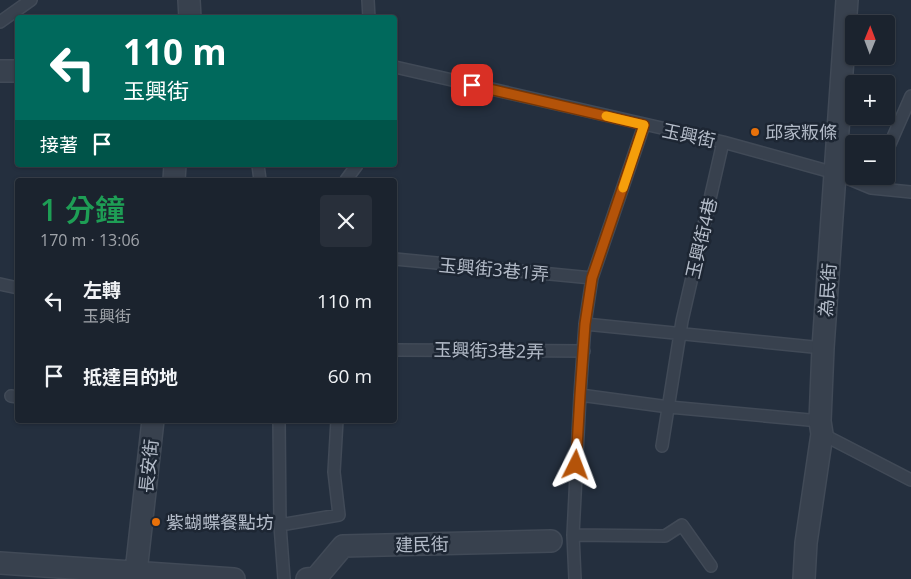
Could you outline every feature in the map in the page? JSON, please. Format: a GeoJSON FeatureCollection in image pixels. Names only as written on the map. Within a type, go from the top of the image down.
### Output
{"type":"FeatureCollection","features":[{"type":"Feature","properties":{"kind":"street"},"geometry":{"type":"LineString","coordinates":[[188,0],[190,15]]}},
{"type":"Feature","properties":{"kind":"street","name":"為民街"},"geometry":{"type":"LineString","coordinates":[[804,579],[806,542],[821,427],[823,348],[847,0]]}},
{"type":"Feature","properties":{"kind":"street"},"geometry":{"type":"LineString","coordinates":[[0,71],[15,72]]}},
{"type":"Feature","properties":{"kind":"street","name":"長安街"},"geometry":{"type":"LineString","coordinates":[[136,572],[153,423]]}},
{"type":"Feature","properties":{"kind":"street","name":"建民街"},"geometry":{"type":"LineString","coordinates":[[307,579],[316,578],[343,546],[552,540]]}},
{"type":"Feature","properties":{"kind":"street"},"geometry":{"type":"LineString","coordinates":[[0,563],[234,579]]}},
{"type":"Feature","properties":{"kind":"lane"},"geometry":{"type":"LineString","coordinates":[[0,22],[31,0]]}},
{"type":"Feature","properties":{"kind":"lane"},"geometry":{"type":"LineString","coordinates":[[368,0],[369,15]]}},
{"type":"Feature","properties":{"kind":"lane","name":"玉興街"},"geometry":{"type":"LineString","coordinates":[[397,67],[723,142],[835,173],[871,188],[911,192]]}},
{"type":"Feature","properties":{"kind":"lane"},"geometry":{"type":"LineString","coordinates":[[894,135],[911,96]]}},
{"type":"Feature","properties":{"kind":"lane"},"geometry":{"type":"LineString","coordinates":[[574,579],[573,535],[580,395],[585,324],[592,278],[644,125]]}},
{"type":"Feature","properties":{"kind":"lane","name":"玉興街4巷"},"geometry":{"type":"LineString","coordinates":[[662,446],[680,334],[723,142]]}},
{"type":"Feature","properties":{"kind":"lane"},"geometry":{"type":"LineString","coordinates":[[347,178],[355,167]]}},
{"type":"Feature","properties":{"kind":"lane","name":"玉興街3巷1弄"},"geometry":{"type":"LineString","coordinates":[[397,259],[592,278]]}},
{"type":"Feature","properties":{"kind":"lane"},"geometry":{"type":"LineString","coordinates":[[0,284],[15,287]]}},
{"type":"Feature","properties":{"kind":"lane"},"geometry":{"type":"LineString","coordinates":[[585,324],[823,348]]}},
{"type":"Feature","properties":{"kind":"lane","name":"玉興街3巷2弄"},"geometry":{"type":"LineString","coordinates":[[397,350],[584,351]]}},
{"type":"Feature","properties":{"kind":"lane"},"geometry":{"type":"LineString","coordinates":[[580,395],[821,427],[911,480]]}},
{"type":"Feature","properties":{"kind":"lane"},"geometry":{"type":"LineString","coordinates":[[279,423],[280,525],[284,579]]}},
{"type":"Feature","properties":{"kind":"lane"},"geometry":{"type":"LineString","coordinates":[[280,525],[339,515],[334,472],[337,423]]}},
{"type":"Feature","properties":{"kind":"lane"},"geometry":{"type":"LineString","coordinates":[[573,535],[665,536],[682,525],[711,566]]}},
{"type":"Feature","properties":{"kind":"lane"},"geometry":{"type":"LineString","coordinates":[[794,579],[806,542]]}},
{"type":"Feature","properties":{"kind":"slow traffic"},"geometry":{"type":"LineString","coordinates":[[606,116],[644,125],[623,188]]}},
{"type":"Feature","properties":{"kind":"place","name":"邱家粄條"},"geometry":{"type":"Point","coordinates":[755,132]}},
{"type":"Feature","properties":{"kind":"place","name":"紫蝴蝶餐點坊"},"geometry":{"type":"Point","coordinates":[156,522]}},
{"type":"Feature","properties":{"kind":"route"},"geometry":{"type":"LineString","coordinates":[[472,85],[644,125],[592,278],[585,324],[576,465]]}}]}
